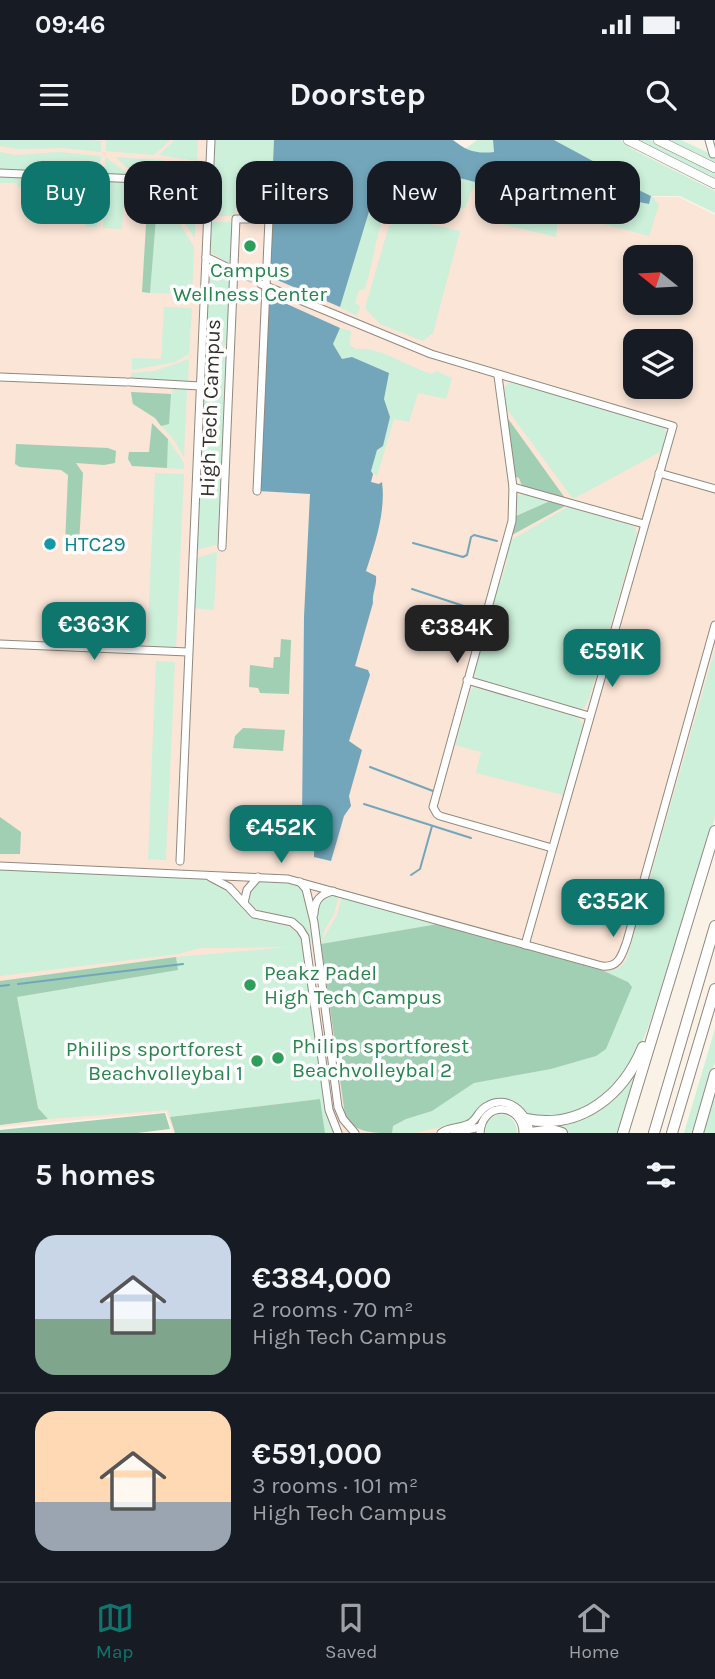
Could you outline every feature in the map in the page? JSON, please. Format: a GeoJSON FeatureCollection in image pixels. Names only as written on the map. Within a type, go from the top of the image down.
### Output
{"type":"FeatureCollection","features":[{"type":"Feature","properties":{"kind":"highway"},"geometry":{"type":"LineString","coordinates":[[623,1133],[715,831]]}},
{"type":"Feature","properties":{"kind":"highway"},"geometry":{"type":"LineString","coordinates":[[654,1133],[715,926]]}},
{"type":"Feature","properties":{"kind":"highway"},"geometry":{"type":"LineString","coordinates":[[672,1133],[715,989]]}},
{"type":"Feature","properties":{"kind":"highway"},"geometry":{"type":"LineString","coordinates":[[523,1119],[546,1120],[572,1116],[593,1109],[608,1099],[632,1070],[660,996],[666,990]]}},
{"type":"Feature","properties":{"kind":"highway"},"geometry":{"type":"LineString","coordinates":[[698,1133],[715,1074]]}},
{"type":"Feature","properties":{"kind":"highway"},"geometry":{"type":"LineString","coordinates":[[530,1133],[552,1130],[562,1133]]}},
{"type":"Feature","properties":{"kind":"main road"},"geometry":{"type":"LineString","coordinates":[[628,140],[715,184]]}},
{"type":"Feature","properties":{"kind":"main road"},"geometry":{"type":"LineString","coordinates":[[658,140],[715,168]]}},
{"type":"Feature","properties":{"kind":"street","name":"High Tech Campus"},"geometry":{"type":"LineString","coordinates":[[210,161],[211,140]]}},
{"type":"Feature","properties":{"kind":"street"},"geometry":{"type":"LineString","coordinates":[[709,140],[713,154]]}},
{"type":"Feature","properties":{"kind":"street"},"geometry":{"type":"LineString","coordinates":[[0,173],[124,178]]}},
{"type":"Feature","properties":{"kind":"street","name":"High Tech Campus"},"geometry":{"type":"LineString","coordinates":[[222,547],[236,219],[269,219],[263,285],[257,491]]}},
{"type":"Feature","properties":{"kind":"street","name":"High Tech Campus"},"geometry":{"type":"LineString","coordinates":[[179,867],[207,224]]}},
{"type":"Feature","properties":{"kind":"street"},"geometry":{"type":"LineString","coordinates":[[206,257],[235,271]]}},
{"type":"Feature","properties":{"kind":"street"},"geometry":{"type":"LineString","coordinates":[[263,285],[420,351],[673,426],[525,945]]}},
{"type":"Feature","properties":{"kind":"street"},"geometry":{"type":"LineString","coordinates":[[498,376],[513,487],[512,521],[435,798],[435,811],[440,816],[552,848]]}},
{"type":"Feature","properties":{"kind":"street","name":"High Tech Campus"},"geometry":{"type":"LineString","coordinates":[[0,377],[200,386]]}},
{"type":"Feature","properties":{"kind":"street"},"geometry":{"type":"LineString","coordinates":[[659,473],[715,489]]}},
{"type":"Feature","properties":{"kind":"street"},"geometry":{"type":"LineString","coordinates":[[513,487],[644,524]]}},
{"type":"Feature","properties":{"kind":"street"},"geometry":{"type":"LineString","coordinates":[[207,875],[300,882],[611,967],[621,958],[715,625]]}},
{"type":"Feature","properties":{"kind":"street"},"geometry":{"type":"LineString","coordinates":[[0,644],[188,652]]}},
{"type":"Feature","properties":{"kind":"street"},"geometry":{"type":"LineString","coordinates":[[467,680],[589,716]]}},
{"type":"Feature","properties":{"kind":"street"},"geometry":{"type":"LineString","coordinates":[[0,866],[179,867],[207,875],[229,887],[254,914],[292,922],[305,937],[330,1110],[338,1133]]}},
{"type":"Feature","properties":{"kind":"street"},"geometry":{"type":"LineString","coordinates":[[244,903],[247,890],[258,877]]}},
{"type":"Feature","properties":{"kind":"street"},"geometry":{"type":"LineString","coordinates":[[300,882],[306,889],[314,922],[338,1107],[342,1119],[355,1133]]}},
{"type":"Feature","properties":{"kind":"street"},"geometry":{"type":"LineString","coordinates":[[314,922],[317,900],[322,894],[333,891]]}},
{"type":"Feature","properties":{"kind":"street"},"geometry":{"type":"LineString","coordinates":[[441,1133],[446,1129],[469,1124],[482,1108],[499,1102],[517,1107],[530,1133]]}},
{"type":"Feature","properties":{"kind":"street"},"geometry":{"type":"LineString","coordinates":[[454,1133],[480,1130],[487,1115],[499,1109],[510,1111],[523,1119]]}},
{"type":"Feature","properties":{"kind":"street"},"geometry":{"type":"LineString","coordinates":[[523,1119],[523,1133]]}},
{"type":"Feature","properties":{"kind":"shaded area"},"geometry":{"type":"Polygon","coordinates":[[[0,140],[444,140],[460,153],[494,161],[475,161],[475,224],[640,224],[640,195],[679,197],[715,215],[715,728],[618,1058],[458,1090],[464,1133],[174,1133],[166,1112],[0,1127],[0,140]]]}},
{"type":"Feature","properties":{"kind":"green space"},"geometry":{"type":"Polygon","coordinates":[[[0,140],[101,141],[101,152],[64,148],[17,149],[0,146],[0,140]]]}},
{"type":"Feature","properties":{"kind":"green space"},"geometry":{"type":"Polygon","coordinates":[[[106,140],[170,140],[154,155],[106,151],[106,140]]]}},
{"type":"Feature","properties":{"kind":"green space"},"geometry":{"type":"Polygon","coordinates":[[[174,140],[198,140],[197,161],[159,155],[174,140]]]}},
{"type":"Feature","properties":{"kind":"green space"},"geometry":{"type":"Polygon","coordinates":[[[213,140],[274,140],[273,161],[236,161],[235,216],[222,216],[222,161],[212,161],[213,140]]]}},
{"type":"Feature","properties":{"kind":"green space"},"geometry":{"type":"Polygon","coordinates":[[[477,140],[493,140],[494,152],[478,154],[465,149],[477,140]]]}},
{"type":"Feature","properties":{"kind":"green space"},"geometry":{"type":"Polygon","coordinates":[[[554,140],[621,140],[632,149],[715,191],[715,213],[680,196],[652,196],[659,205],[649,236],[604,224],[640,224],[640,202],[649,204],[651,196],[640,191],[640,161],[593,161],[554,140]]]}},
{"type":"Feature","properties":{"kind":"green space"},"geometry":{"type":"Polygon","coordinates":[[[637,140],[650,140],[715,173],[715,179],[637,140]]]}},
{"type":"Feature","properties":{"kind":"green space"},"geometry":{"type":"Polygon","coordinates":[[[667,140],[681,140],[715,156],[715,164],[667,140]]]}},
{"type":"Feature","properties":{"kind":"green space"},"geometry":{"type":"Polygon","coordinates":[[[0,152],[15,155],[59,152],[101,156],[100,161],[21,161],[21,171],[0,170],[0,152]]]}},
{"type":"Feature","properties":{"kind":"green space"},"geometry":{"type":"Polygon","coordinates":[[[105,157],[124,171],[124,175],[110,173],[110,161],[105,161],[105,157]]]}},
{"type":"Feature","properties":{"kind":"green space"},"geometry":{"type":"Polygon","coordinates":[[[115,157],[165,161],[124,161],[124,165],[115,157]]]}},
{"type":"Feature","properties":{"kind":"green space"},"geometry":{"type":"Polygon","coordinates":[[[0,176],[21,177],[21,187],[17,183],[0,183],[0,176]]]}},
{"type":"Feature","properties":{"kind":"green space"},"geometry":{"type":"Polygon","coordinates":[[[461,178],[475,182],[475,187],[466,207],[461,210],[461,178]]]}},
{"type":"Feature","properties":{"kind":"green space"},"geometry":{"type":"Polygon","coordinates":[[[110,181],[124,182],[122,229],[103,228],[103,224],[110,224],[110,181]]]}},
{"type":"Feature","properties":{"kind":"green space"},"geometry":{"type":"Polygon","coordinates":[[[367,218],[367,224],[382,224],[365,289],[359,290],[355,303],[360,306],[357,316],[340,307],[367,218]]]}},
{"type":"Feature","properties":{"kind":"green space"},"geometry":{"type":"Polygon","coordinates":[[[233,222],[232,265],[210,252],[211,224],[233,222]]]}},
{"type":"Feature","properties":{"kind":"green space"},"geometry":{"type":"Polygon","coordinates":[[[86,224],[97,224],[97,227],[86,227],[86,224]]]}},
{"type":"Feature","properties":{"kind":"green space"},"geometry":{"type":"Polygon","coordinates":[[[146,224],[156,224],[150,293],[142,292],[146,224]]]}},
{"type":"Feature","properties":{"kind":"green space"},"geometry":{"type":"Polygon","coordinates":[[[156,224],[180,224],[194,247],[192,294],[150,293],[156,224]]]}},
{"type":"Feature","properties":{"kind":"green space"},"geometry":{"type":"Polygon","coordinates":[[[185,224],[195,224],[195,238],[185,224]]]}},
{"type":"Feature","properties":{"kind":"green space"},"geometry":{"type":"Polygon","coordinates":[[[429,224],[460,231],[433,333],[423,341],[380,324],[365,308],[389,226],[429,224]]]}},
{"type":"Feature","properties":{"kind":"green space"},"geometry":{"type":"Polygon","coordinates":[[[502,224],[557,224],[556,237],[502,224]]]}},
{"type":"Feature","properties":{"kind":"green space"},"geometry":{"type":"Polygon","coordinates":[[[213,266],[231,273],[228,346],[210,345],[206,341],[209,269],[213,266]]]}},
{"type":"Feature","properties":{"kind":"green space"},"geometry":{"type":"Polygon","coordinates":[[[164,307],[192,308],[189,354],[175,362],[132,370],[132,358],[161,359],[164,307]]]}},
{"type":"Feature","properties":{"kind":"green space"},"geometry":{"type":"Polygon","coordinates":[[[340,328],[351,331],[350,345],[356,349],[375,351],[423,371],[432,374],[436,371],[452,378],[446,399],[418,393],[409,422],[394,419],[377,476],[371,471],[377,449],[383,446],[390,417],[384,399],[389,373],[342,359],[333,344],[340,328]]]}},
{"type":"Feature","properties":{"kind":"green space"},"geometry":{"type":"Polygon","coordinates":[[[207,353],[227,353],[222,473],[203,471],[200,467],[207,353]]]}},
{"type":"Feature","properties":{"kind":"green space"},"geometry":{"type":"Polygon","coordinates":[[[189,359],[188,382],[131,380],[131,373],[155,371],[189,359]]]}},
{"type":"Feature","properties":{"kind":"green space"},"geometry":{"type":"Polygon","coordinates":[[[511,382],[663,427],[667,433],[662,451],[573,499],[504,405],[503,388],[511,382]]]}},
{"type":"Feature","properties":{"kind":"green space"},"geometry":{"type":"Polygon","coordinates":[[[173,388],[187,389],[184,457],[174,440],[155,418],[131,402],[131,392],[172,394],[173,388]]]}},
{"type":"Feature","properties":{"kind":"green space"},"geometry":{"type":"Polygon","coordinates":[[[131,392],[171,394],[169,424],[161,426],[155,418],[133,404],[131,392]]]}},
{"type":"Feature","properties":{"kind":"green space"},"geometry":{"type":"Polygon","coordinates":[[[506,419],[565,498],[522,486],[519,478],[513,476],[506,419]]]}},
{"type":"Feature","properties":{"kind":"green space"},"geometry":{"type":"Polygon","coordinates":[[[152,423],[168,439],[167,468],[132,466],[128,459],[129,452],[149,452],[152,423]]]}},
{"type":"Feature","properties":{"kind":"green space"},"geometry":{"type":"Polygon","coordinates":[[[168,439],[184,463],[184,469],[167,468],[168,439]]]}},
{"type":"Feature","properties":{"kind":"green space"},"geometry":{"type":"Polygon","coordinates":[[[16,444],[108,448],[116,451],[115,463],[76,463],[83,473],[79,545],[65,545],[68,475],[61,470],[20,467],[15,464],[16,444]]]}},
{"type":"Feature","properties":{"kind":"green space"},"geometry":{"type":"Polygon","coordinates":[[[155,473],[184,474],[176,648],[147,646],[155,473]]]}},
{"type":"Feature","properties":{"kind":"green space"},"geometry":{"type":"Polygon","coordinates":[[[222,479],[219,544],[196,550],[200,480],[222,479]]]}},
{"type":"Feature","properties":{"kind":"green space"},"geometry":{"type":"Polygon","coordinates":[[[523,494],[550,501],[516,516],[516,496],[523,494]]]}},
{"type":"Feature","properties":{"kind":"green space"},"geometry":{"type":"Polygon","coordinates":[[[550,501],[565,506],[512,535],[516,516],[550,501]]]}},
{"type":"Feature","properties":{"kind":"green space"},"geometry":{"type":"Polygon","coordinates":[[[568,507],[634,526],[637,534],[589,699],[584,708],[579,709],[477,679],[473,675],[511,540],[568,507]]]}},
{"type":"Feature","properties":{"kind":"green space"},"geometry":{"type":"Polygon","coordinates":[[[217,552],[214,610],[194,608],[196,558],[217,552]]]}},
{"type":"Feature","properties":{"kind":"green space"},"geometry":{"type":"Polygon","coordinates":[[[281,639],[291,640],[289,694],[260,693],[258,688],[249,687],[250,665],[273,668],[274,657],[280,657],[281,639]]]}},
{"type":"Feature","properties":{"kind":"green space"},"geometry":{"type":"Polygon","coordinates":[[[715,649],[715,818],[648,1028],[627,1071],[608,1094],[596,1103],[565,1114],[533,1116],[512,1102],[502,1100],[491,1103],[464,1122],[414,1133],[392,1133],[393,1126],[432,1111],[474,1083],[551,1069],[596,1056],[628,982],[604,971],[617,969],[627,958],[715,649]]]}},
{"type":"Feature","properties":{"kind":"green space"},"geometry":{"type":"Polygon","coordinates":[[[156,661],[175,662],[166,860],[148,859],[156,661]]]}},
{"type":"Feature","properties":{"kind":"green space"},"geometry":{"type":"Polygon","coordinates":[[[474,687],[577,716],[584,726],[563,795],[476,773],[481,752],[455,745],[474,687]]]}},
{"type":"Feature","properties":{"kind":"green space"},"geometry":{"type":"Polygon","coordinates":[[[243,728],[285,730],[283,751],[233,748],[235,736],[243,728]]]}},
{"type":"Feature","properties":{"kind":"green space"},"geometry":{"type":"Polygon","coordinates":[[[0,817],[21,832],[20,854],[0,854],[0,817]]]}},
{"type":"Feature","properties":{"kind":"green space"},"geometry":{"type":"Polygon","coordinates":[[[0,870],[198,878],[224,889],[251,916],[288,926],[295,931],[302,937],[327,1113],[334,1133],[325,1133],[320,1099],[170,1117],[168,1110],[48,1119],[38,1108],[17,997],[177,970],[176,957],[290,947],[200,948],[178,954],[0,976],[0,870]]]}},
{"type":"Feature","properties":{"kind":"green space"},"geometry":{"type":"Polygon","coordinates":[[[261,881],[293,884],[304,891],[312,942],[308,942],[303,931],[291,919],[252,908],[249,892],[261,881]]]}},
{"type":"Feature","properties":{"kind":"green space"},"geometry":{"type":"Polygon","coordinates":[[[333,894],[339,896],[323,939],[320,939],[318,906],[333,894]]]}},
{"type":"Feature","properties":{"kind":"green space"},"geometry":{"type":"Polygon","coordinates":[[[342,896],[438,924],[321,944],[337,915],[342,896]]]}},
{"type":"Feature","properties":{"kind":"green space"},"geometry":{"type":"Polygon","coordinates":[[[438,924],[604,971],[628,982],[632,987],[606,1049],[596,1056],[551,1069],[474,1083],[432,1111],[393,1126],[392,1133],[359,1129],[345,1115],[321,944],[438,924]]]}},
{"type":"Feature","properties":{"kind":"green space"},"geometry":{"type":"Polygon","coordinates":[[[176,957],[178,970],[17,997],[38,1108],[48,1119],[0,1125],[0,981],[176,957]]]}},
{"type":"Feature","properties":{"kind":"green space"},"geometry":{"type":"Polygon","coordinates":[[[715,1029],[715,1061],[694,1133],[684,1133],[715,1029]]]}},
{"type":"Feature","properties":{"kind":"green space"},"geometry":{"type":"Polygon","coordinates":[[[651,1036],[622,1133],[569,1133],[544,1126],[588,1113],[620,1094],[651,1036]]]}},
{"type":"Feature","properties":{"kind":"green space"},"geometry":{"type":"Polygon","coordinates":[[[715,1090],[715,1133],[702,1133],[715,1090]]]}},
{"type":"Feature","properties":{"kind":"green space"},"geometry":{"type":"Polygon","coordinates":[[[320,1099],[325,1133],[175,1133],[170,1117],[320,1099]]]}},
{"type":"Feature","properties":{"kind":"green space"},"geometry":{"type":"Polygon","coordinates":[[[165,1113],[170,1129],[137,1133],[0,1133],[0,1130],[165,1113]]]}},
{"type":"Feature","properties":{"kind":"green space"},"geometry":{"type":"Polygon","coordinates":[[[498,1114],[512,1119],[517,1133],[484,1133],[487,1121],[498,1114]]]}},
{"type":"Feature","properties":{"kind":"water"},"geometry":{"type":"Polygon","coordinates":[[[274,140],[453,140],[467,149],[482,153],[494,152],[493,140],[554,140],[593,161],[475,161],[475,182],[461,178],[461,161],[367,161],[367,218],[340,307],[268,276],[270,224],[353,224],[353,161],[273,161],[274,140]]]}},
{"type":"Feature","properties":{"kind":"water"},"geometry":{"type":"Polygon","coordinates":[[[640,191],[651,196],[649,204],[640,202],[640,191]]]}},
{"type":"Feature","properties":{"kind":"water"},"geometry":{"type":"Polygon","coordinates":[[[267,295],[340,328],[333,344],[342,359],[352,357],[389,373],[384,399],[390,417],[383,446],[377,450],[371,471],[371,482],[382,482],[383,493],[379,527],[366,571],[376,576],[376,583],[355,666],[368,670],[370,675],[349,741],[362,750],[349,796],[351,806],[344,816],[331,861],[314,857],[315,823],[302,820],[304,617],[310,494],[258,491],[267,295]]]}},
{"type":"Feature","properties":{"kind":"waterway"},"geometry":{"type":"LineString","coordinates":[[413,543],[463,557],[467,555],[471,537],[474,535],[497,541]]}},
{"type":"Feature","properties":{"kind":"waterway"},"geometry":{"type":"LineString","coordinates":[[412,589],[482,612]]}},
{"type":"Feature","properties":{"kind":"waterway"},"geometry":{"type":"LineString","coordinates":[[370,767],[433,791]]}},
{"type":"Feature","properties":{"kind":"waterway"},"geometry":{"type":"LineString","coordinates":[[364,804],[471,838]]}},
{"type":"Feature","properties":{"kind":"waterway"},"geometry":{"type":"LineString","coordinates":[[411,875],[420,869],[432,826]]}},
{"type":"Feature","properties":{"kind":"waterway"},"geometry":{"type":"LineString","coordinates":[[18,984],[183,964]]}},
{"type":"Feature","properties":{"kind":"waterway"},"geometry":{"type":"LineString","coordinates":[[0,986],[9,985]]}},
{"type":"Feature","properties":{"kind":"tunnel"},"geometry":{"type":"LineString","coordinates":[[237,272],[261,284]]}},
{"type":"Feature","properties":{"kind":"place","name":"Campus Wellness Center"},"geometry":{"type":"Point","coordinates":[250,246]}},
{"type":"Feature","properties":{"kind":"place","name":"HTC29"},"geometry":{"type":"Point","coordinates":[50,544]}},
{"type":"Feature","properties":{"kind":"place","name":"Peakz Padel High Tech Campus"},"geometry":{"type":"Point","coordinates":[250,985]}},
{"type":"Feature","properties":{"kind":"place","name":"Philips sportforest Beachvolleybal 2"},"geometry":{"type":"Point","coordinates":[278,1058]}},
{"type":"Feature","properties":{"kind":"place","name":"Philips sportforest Beachvolleybal 1"},"geometry":{"type":"Point","coordinates":[257,1061]}}]}
